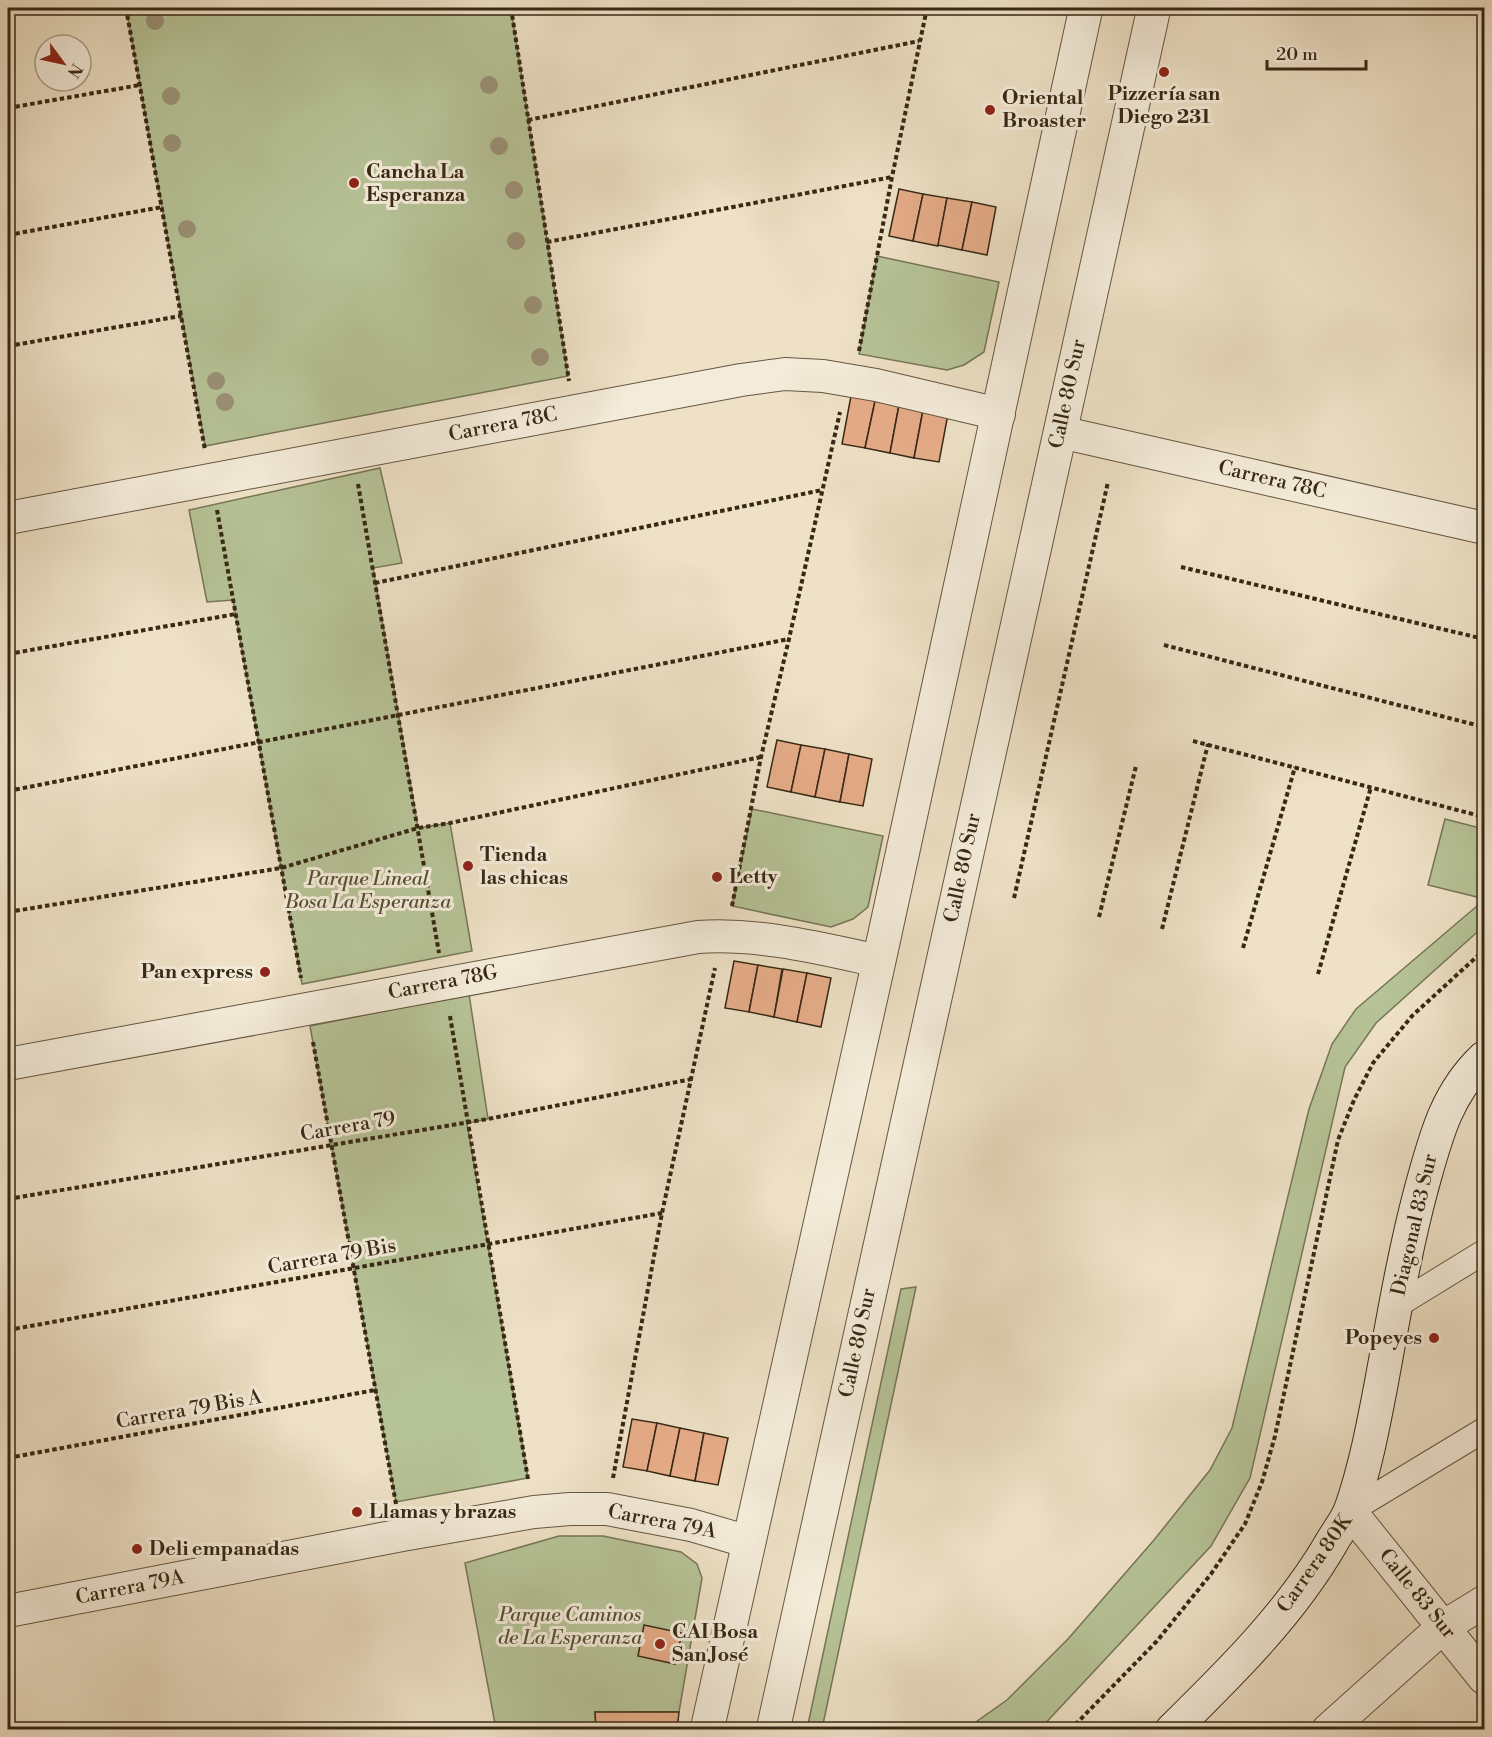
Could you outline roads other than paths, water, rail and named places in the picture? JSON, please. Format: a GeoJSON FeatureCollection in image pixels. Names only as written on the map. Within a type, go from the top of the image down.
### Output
{"type":"FeatureCollection","features":[{"type":"Feature","properties":{"kind":"street"},"geometry":{"type":"LineString","coordinates":[[707,1730],[879,961],[1086,8]]}},
{"type":"Feature","properties":{"kind":"street","name":"Calle 80 Sur"},"geometry":{"type":"LineString","coordinates":[[773,1730],[1154,8]]}},
{"type":"Feature","properties":{"kind":"street","name":"Carrera 78C"},"geometry":{"type":"LineString","coordinates":[[8,518],[741,380],[785,374],[848,379],[999,414]]}},
{"type":"Feature","properties":{"kind":"street","name":"Carrera 78C"},"geometry":{"type":"LineString","coordinates":[[1060,432],[1485,528]]}},
{"type":"Feature","properties":{"kind":"street","name":"Carrera 78G"},"geometry":{"type":"LineString","coordinates":[[8,1064],[666,942],[722,935],[767,938],[879,961]]}},
{"type":"Feature","properties":{"kind":"street","name":"Diagonal 83 Sur"},"geometry":{"type":"LineString","coordinates":[[1350,1511],[1375,1415],[1412,1223],[1440,1124],[1453,1095],[1466,1077],[1485,1058]]}},
{"type":"Feature","properties":{"kind":"street"},"geometry":{"type":"LineString","coordinates":[[1396,1306],[1485,1252]]}},
{"type":"Feature","properties":{"kind":"street","name":"Carrera 80K"},"geometry":{"type":"LineString","coordinates":[[1179,1727],[1280,1616],[1325,1555],[1350,1511],[1485,1430]]}},
{"type":"Feature","properties":{"kind":"street","name":"Carrera 79A"},"geometry":{"type":"LineString","coordinates":[[8,1611],[402,1535],[534,1512],[607,1509],[691,1525],[748,1542]]}},
{"type":"Feature","properties":{"kind":"street","name":"Calle 83 Sur"},"geometry":{"type":"LineString","coordinates":[[1350,1511],[1485,1678]]}},
{"type":"Feature","properties":{"kind":"street"},"geometry":{"type":"LineString","coordinates":[[1328,1730],[1443,1627],[1485,1602]]}},
{"type":"Feature","properties":{"kind":"place","name":"Pizzería san Diego 231"},"geometry":{"type":"Point","coordinates":[1164,72]}},
{"type":"Feature","properties":{"kind":"place","name":"Oriental Broaster"},"geometry":{"type":"Point","coordinates":[990,110]}},
{"type":"Feature","properties":{"kind":"place","name":"Cancha La Esperanza"},"geometry":{"type":"Point","coordinates":[354,183]}},
{"type":"Feature","properties":{"kind":"place","name":"Tienda las chicas"},"geometry":{"type":"Point","coordinates":[468,866]}},
{"type":"Feature","properties":{"kind":"place","name":"Letty"},"geometry":{"type":"Point","coordinates":[717,877]}},
{"type":"Feature","properties":{"kind":"place","name":"Pan express"},"geometry":{"type":"Point","coordinates":[265,972]}},
{"type":"Feature","properties":{"kind":"place","name":"Popeyes"},"geometry":{"type":"Point","coordinates":[1434,1338]}},
{"type":"Feature","properties":{"kind":"place","name":"Llamas y brazas"},"geometry":{"type":"Point","coordinates":[357,1512]}},
{"type":"Feature","properties":{"kind":"place","name":"Deli empanadas"},"geometry":{"type":"Point","coordinates":[137,1549]}},
{"type":"Feature","properties":{"kind":"place","name":"CAI Bosa San José"},"geometry":{"type":"Point","coordinates":[660,1644]}},
{"type":"Feature","properties":{"kind":"park label","name":"Parque Lineal Bosa La Esperanza"},"geometry":{"type":"Point","coordinates":[368,890]}},
{"type":"Feature","properties":{"kind":"park label","name":"Parque Caminos de La Esperanza"},"geometry":{"type":"Point","coordinates":[570,1626]}}]}
